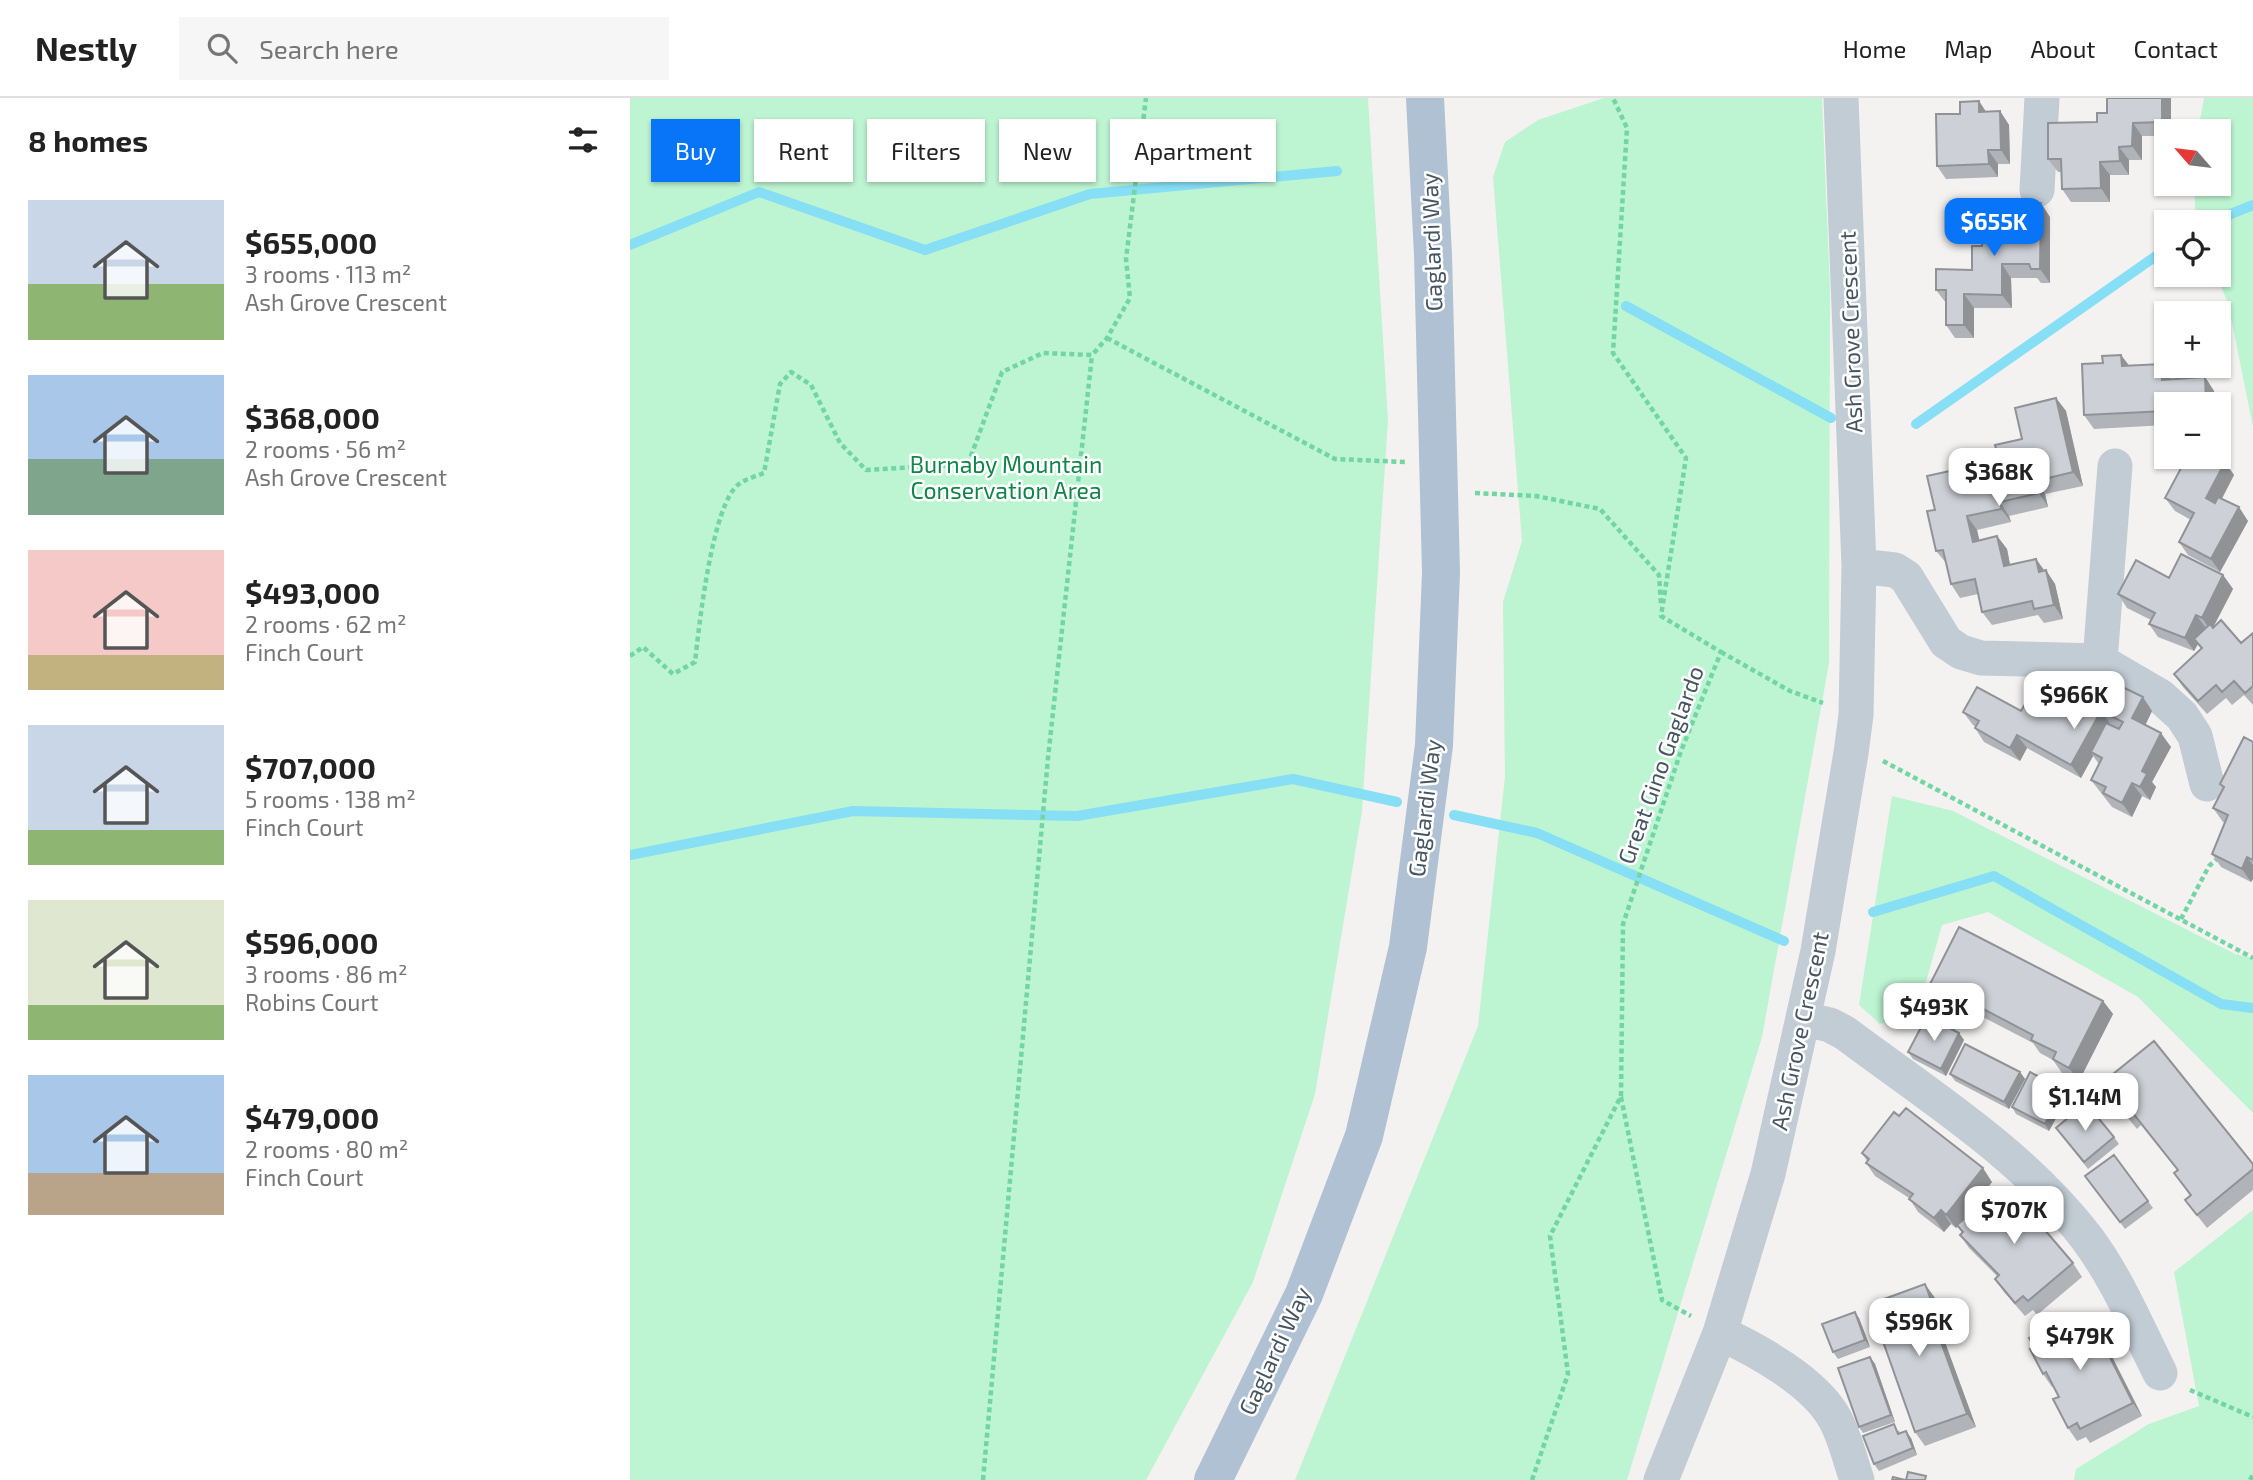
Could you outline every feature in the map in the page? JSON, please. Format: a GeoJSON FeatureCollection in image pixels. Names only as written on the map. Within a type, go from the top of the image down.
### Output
{"type":"FeatureCollection","features":[{"type":"Feature","properties":{"kind":"main road","name":"Gaglardi Way"},"geometry":{"type":"LineString","coordinates":[[1213,1480],[1304,1294],[1364,1136],[1408,947],[1434,745],[1441,573],[1433,255],[1425,98]]}},
{"type":"Feature","properties":{"kind":"street","name":"Ash Grove Crescent"},"geometry":{"type":"LineString","coordinates":[[1661,1480],[1720,1333],[1768,1174],[1804,1019],[1839,843],[1854,727],[1859,566],[1842,98]]}},
{"type":"Feature","properties":{"kind":"street"},"geometry":{"type":"LineString","coordinates":[[2037,190],[2042,98]]}},
{"type":"Feature","properties":{"kind":"street"},"geometry":{"type":"LineString","coordinates":[[2100,661],[2115,466]]}},
{"type":"Feature","properties":{"kind":"street"},"geometry":{"type":"LineString","coordinates":[[1859,566],[1895,570],[1906,577],[1946,642],[1961,652],[1981,658],[2100,661],[2160,696],[2182,716],[2195,736],[2207,784]]}},
{"type":"Feature","properties":{"kind":"street"},"geometry":{"type":"LineString","coordinates":[[1804,1019],[1830,1025],[1845,1034],[2004,1151],[2044,1190],[2086,1237],[2112,1276],[2160,1373]]}},
{"type":"Feature","properties":{"kind":"street"},"geometry":{"type":"LineString","coordinates":[[1720,1333],[1763,1355],[1820,1400],[1837,1421],[1857,1480]]}},
{"type":"Feature","properties":{"kind":"path"},"geometry":{"type":"LineString","coordinates":[[983,1480],[1048,758],[1092,355],[1107,338],[1130,298],[1126,259],[1146,98]]}},
{"type":"Feature","properties":{"kind":"path"},"geometry":{"type":"LineString","coordinates":[[1613,98],[1627,128],[1613,353],[1686,458],[1661,613]]}},
{"type":"Feature","properties":{"kind":"path"},"geometry":{"type":"LineString","coordinates":[[1107,338],[1335,459],[1600,509],[1658,575],[1661,613]]}},
{"type":"Feature","properties":{"kind":"path"},"geometry":{"type":"LineString","coordinates":[[630,656],[643,647],[673,674],[695,662],[707,570],[725,507],[737,484],[764,473],[780,384],[791,372],[811,385],[840,443],[866,470],[968,464],[1002,372],[1043,353],[1092,355]]}},
{"type":"Feature","properties":{"kind":"path","name":"Great Gino Gaglardo"},"geometry":{"type":"LineString","coordinates":[[1532,1480],[1568,1374],[1550,1236],[1621,1096],[1623,924],[1681,751],[1721,652],[1661,613]]}},
{"type":"Feature","properties":{"kind":"path"},"geometry":{"type":"LineString","coordinates":[[1721,652],[1790,691]]}},
{"type":"Feature","properties":{"kind":"path"},"geometry":{"type":"LineString","coordinates":[[1877,758],[2253,958]]}},
{"type":"Feature","properties":{"kind":"path"},"geometry":{"type":"LineString","coordinates":[[2181,919],[2209,866],[2220,853]]}},
{"type":"Feature","properties":{"kind":"path"},"geometry":{"type":"LineString","coordinates":[[1621,1096],[1662,1300],[1720,1333]]}},
{"type":"Feature","properties":{"kind":"path"},"geometry":{"type":"LineString","coordinates":[[2197,1393],[2253,1417]]}},
{"type":"Feature","properties":{"kind":"path"},"geometry":{"type":"LineString","coordinates":[[2250,1480],[2253,1475]]}},
{"type":"Feature","properties":{"kind":"green space","name":"Burnaby Mountain Conservation Area"},"geometry":{"type":"Polygon","coordinates":[[[630,98],[1368,98],[1388,420],[1362,811],[1315,1094],[1253,1282],[1146,1480],[630,1480],[630,98]]]}},
{"type":"Feature","properties":{"kind":"green space"},"geometry":{"type":"Polygon","coordinates":[[[1604,98],[1822,98],[1830,289],[1829,663],[1762,1037],[1627,1480],[1295,1480],[1478,1026],[1505,777],[1503,602],[1522,541],[1493,177],[1505,142],[1538,120],[1604,98]]]}},
{"type":"Feature","properties":{"kind":"green space"},"geometry":{"type":"Polygon","coordinates":[[[2204,98],[2253,98],[2253,427],[2231,318],[2231,301],[2227,301],[2221,287],[2231,287],[2231,210],[2195,210],[2195,196],[2231,196],[2231,119],[2200,119],[2204,98]]]}},
{"type":"Feature","properties":{"kind":"green space"},"geometry":{"type":"Polygon","coordinates":[[[1892,796],[1953,811],[2235,954],[2253,958],[2253,1113],[2138,997],[1988,912],[1942,925],[1918,1010],[1880,1024],[1859,1005],[1892,796]]]}},
{"type":"Feature","properties":{"kind":"green space"},"geometry":{"type":"Polygon","coordinates":[[[2253,1210],[2253,1480],[2074,1480],[2076,1469],[2149,1424],[2199,1406],[2174,1272],[2253,1210]]]}},
{"type":"Feature","properties":{"kind":"building"},"geometry":{"type":"Polygon","coordinates":[[[2107,98],[2162,98],[2162,119],[2154,119],[2154,122],[2133,123],[2132,146],[2119,147],[2120,161],[2100,162],[2101,188],[2062,189],[2061,159],[2048,159],[2048,123],[2097,122],[2097,113],[2107,113],[2107,98]]]}},
{"type":"Feature","properties":{"kind":"building"},"geometry":{"type":"Polygon","coordinates":[[[1979,101],[1979,112],[2000,111],[2001,150],[1988,150],[1989,164],[1937,166],[1936,114],[1960,114],[1960,102],[1979,101]]]}},
{"type":"Feature","properties":{"kind":"building"},"geometry":{"type":"Polygon","coordinates":[[[2001,203],[2041,203],[2040,269],[2031,269],[2029,264],[2002,264],[2002,295],[1964,294],[1964,325],[1946,325],[1946,290],[1936,290],[1936,269],[1972,270],[1972,246],[1982,246],[1983,225],[2001,225],[2001,203]]]}},
{"type":"Feature","properties":{"kind":"building"},"geometry":{"type":"Polygon","coordinates":[[[2121,355],[2122,366],[2154,364],[2154,378],[2162,380],[2205,378],[2206,392],[2154,392],[2154,412],[2084,415],[2082,364],[2103,363],[2102,356],[2121,355]]]}},
{"type":"Feature","properties":{"kind":"building"},"geometry":{"type":"Polygon","coordinates":[[[2056,398],[2073,472],[2036,481],[2039,493],[2000,502],[2001,509],[1967,516],[1973,542],[1997,536],[2004,566],[2036,559],[2039,572],[2046,570],[2054,605],[2034,609],[2032,601],[1982,612],[1975,579],[1951,584],[1943,550],[1936,551],[1927,511],[1935,510],[1927,476],[1968,467],[1966,459],[1997,452],[1995,445],[2022,439],[2015,408],[2056,398]]]}},
{"type":"Feature","properties":{"kind":"building"},"geometry":{"type":"Polygon","coordinates":[[[2181,469],[2221,469],[2206,498],[2215,503],[2218,497],[2239,507],[2211,559],[2179,542],[2194,513],[2165,498],[2181,469]]]}},
{"type":"Feature","properties":{"kind":"building"},"geometry":{"type":"Polygon","coordinates":[[[2181,554],[2223,575],[2202,618],[2196,615],[2185,638],[2149,624],[2155,613],[2118,594],[2136,560],[2169,578],[2181,554]]]}},
{"type":"Feature","properties":{"kind":"building"},"geometry":{"type":"Polygon","coordinates":[[[2221,620],[2241,643],[2253,633],[2253,686],[2245,693],[2234,681],[2222,692],[2216,685],[2198,701],[2174,674],[2202,648],[2194,639],[2210,624],[2213,628],[2221,620]]]}},
{"type":"Feature","properties":{"kind":"building"},"geometry":{"type":"Polygon","coordinates":[[[2108,680],[2143,697],[2132,718],[2161,733],[2142,771],[2147,774],[2140,787],[2132,783],[2122,803],[2103,793],[2106,787],[2091,780],[2102,758],[2091,752],[2106,723],[2119,729],[2123,722],[2101,711],[2071,765],[2017,735],[2010,748],[1975,728],[1979,721],[1963,712],[1977,687],[2021,711],[2037,684],[2064,699],[2068,694],[2094,709],[2108,680]]]}},
{"type":"Feature","properties":{"kind":"building"},"geometry":{"type":"Polygon","coordinates":[[[2244,737],[2253,742],[2253,860],[2247,857],[2242,869],[2212,854],[2228,815],[2213,808],[2224,787],[2220,784],[2244,737]]]}},
{"type":"Feature","properties":{"kind":"building"},"geometry":{"type":"Polygon","coordinates":[[[1959,927],[2103,1001],[2069,1068],[2053,1059],[2056,1052],[2031,1040],[2033,1035],[1968,1001],[1965,1006],[1945,996],[1943,1001],[1926,992],[1959,927]]]}},
{"type":"Feature","properties":{"kind":"building"},"geometry":{"type":"Polygon","coordinates":[[[1927,1016],[1959,1033],[1941,1069],[1908,1052],[1927,1016]]]}},
{"type":"Feature","properties":{"kind":"building"},"geometry":{"type":"Polygon","coordinates":[[[2154,1041],[2253,1164],[2253,1169],[2197,1215],[2185,1200],[2191,1195],[2174,1173],[2178,1170],[2132,1112],[2127,1116],[2114,1098],[2109,1102],[2097,1087],[2154,1041]]]}},
{"type":"Feature","properties":{"kind":"building"},"geometry":{"type":"Polygon","coordinates":[[[1965,1044],[2020,1072],[2004,1102],[1950,1074],[1965,1044]]]}},
{"type":"Feature","properties":{"kind":"building"},"geometry":{"type":"Polygon","coordinates":[[[2030,1072],[2063,1089],[2045,1124],[2012,1107],[2030,1072]]]}},
{"type":"Feature","properties":{"kind":"building"},"geometry":{"type":"Polygon","coordinates":[[[2086,1103],[2114,1137],[2084,1162],[2056,1128],[2086,1103]]]}},
{"type":"Feature","properties":{"kind":"building"},"geometry":{"type":"Polygon","coordinates":[[[1906,1108],[1983,1168],[1946,1215],[1941,1210],[1934,1218],[1909,1199],[1913,1194],[1866,1163],[1869,1159],[1862,1153],[1894,1112],[1899,1116],[1906,1108]]]}},
{"type":"Feature","properties":{"kind":"building"},"geometry":{"type":"Polygon","coordinates":[[[2114,1155],[2148,1201],[2120,1222],[2085,1176],[2114,1155]]]}},
{"type":"Feature","properties":{"kind":"building"},"geometry":{"type":"Polygon","coordinates":[[[2010,1189],[2073,1263],[2028,1301],[2023,1296],[2015,1303],[1995,1279],[1999,1275],[1960,1235],[1963,1232],[1957,1225],[1997,1191],[2001,1196],[2010,1189]]]}},
{"type":"Feature","properties":{"kind":"building"},"geometry":{"type":"Polygon","coordinates":[[[1925,1284],[1938,1319],[1933,1320],[1967,1414],[1915,1432],[1873,1313],[1878,1311],[1876,1302],[1925,1284]]]}},
{"type":"Feature","properties":{"kind":"building"},"geometry":{"type":"Polygon","coordinates":[[[1855,1312],[1865,1340],[1833,1352],[1822,1324],[1855,1312]]]}},
{"type":"Feature","properties":{"kind":"building"},"geometry":{"type":"Polygon","coordinates":[[[2076,1315],[2079,1321],[2089,1316],[2133,1403],[2080,1429],[2077,1423],[2068,1428],[2053,1399],[2059,1397],[2030,1349],[2034,1347],[2029,1338],[2076,1315]]]}},
{"type":"Feature","properties":{"kind":"building"},"geometry":{"type":"Polygon","coordinates":[[[1870,1357],[1891,1415],[1859,1427],[1838,1368],[1870,1357]]]}},
{"type":"Feature","properties":{"kind":"building"},"geometry":{"type":"Polygon","coordinates":[[[1894,1424],[1898,1434],[1906,1431],[1913,1448],[1874,1464],[1863,1436],[1894,1424]]]}},
{"type":"Feature","properties":{"kind":"building"},"geometry":{"type":"Polygon","coordinates":[[[1908,1472],[1926,1476],[1925,1480],[1906,1480],[1908,1472]]]}},
{"type":"Feature","properties":{"kind":"waterway"},"geometry":{"type":"LineString","coordinates":[[630,245],[759,192],[925,250],[1090,194],[1337,171]]}},
{"type":"Feature","properties":{"kind":"waterway"},"geometry":{"type":"LineString","coordinates":[[2231,214],[2253,205]]}},
{"type":"Feature","properties":{"kind":"waterway"},"geometry":{"type":"LineString","coordinates":[[1916,424],[2154,257]]}},
{"type":"Feature","properties":{"kind":"waterway"},"geometry":{"type":"LineString","coordinates":[[1626,306],[1831,418]]}},
{"type":"Feature","properties":{"kind":"waterway"},"geometry":{"type":"LineString","coordinates":[[630,855],[853,811],[1077,816],[1293,779],[1397,802]]}},
{"type":"Feature","properties":{"kind":"waterway"},"geometry":{"type":"LineString","coordinates":[[1454,815],[1537,833],[1784,941]]}},
{"type":"Feature","properties":{"kind":"waterway"},"geometry":{"type":"LineString","coordinates":[[1873,912],[1994,876],[2221,1004],[2253,1008]]}}]}
